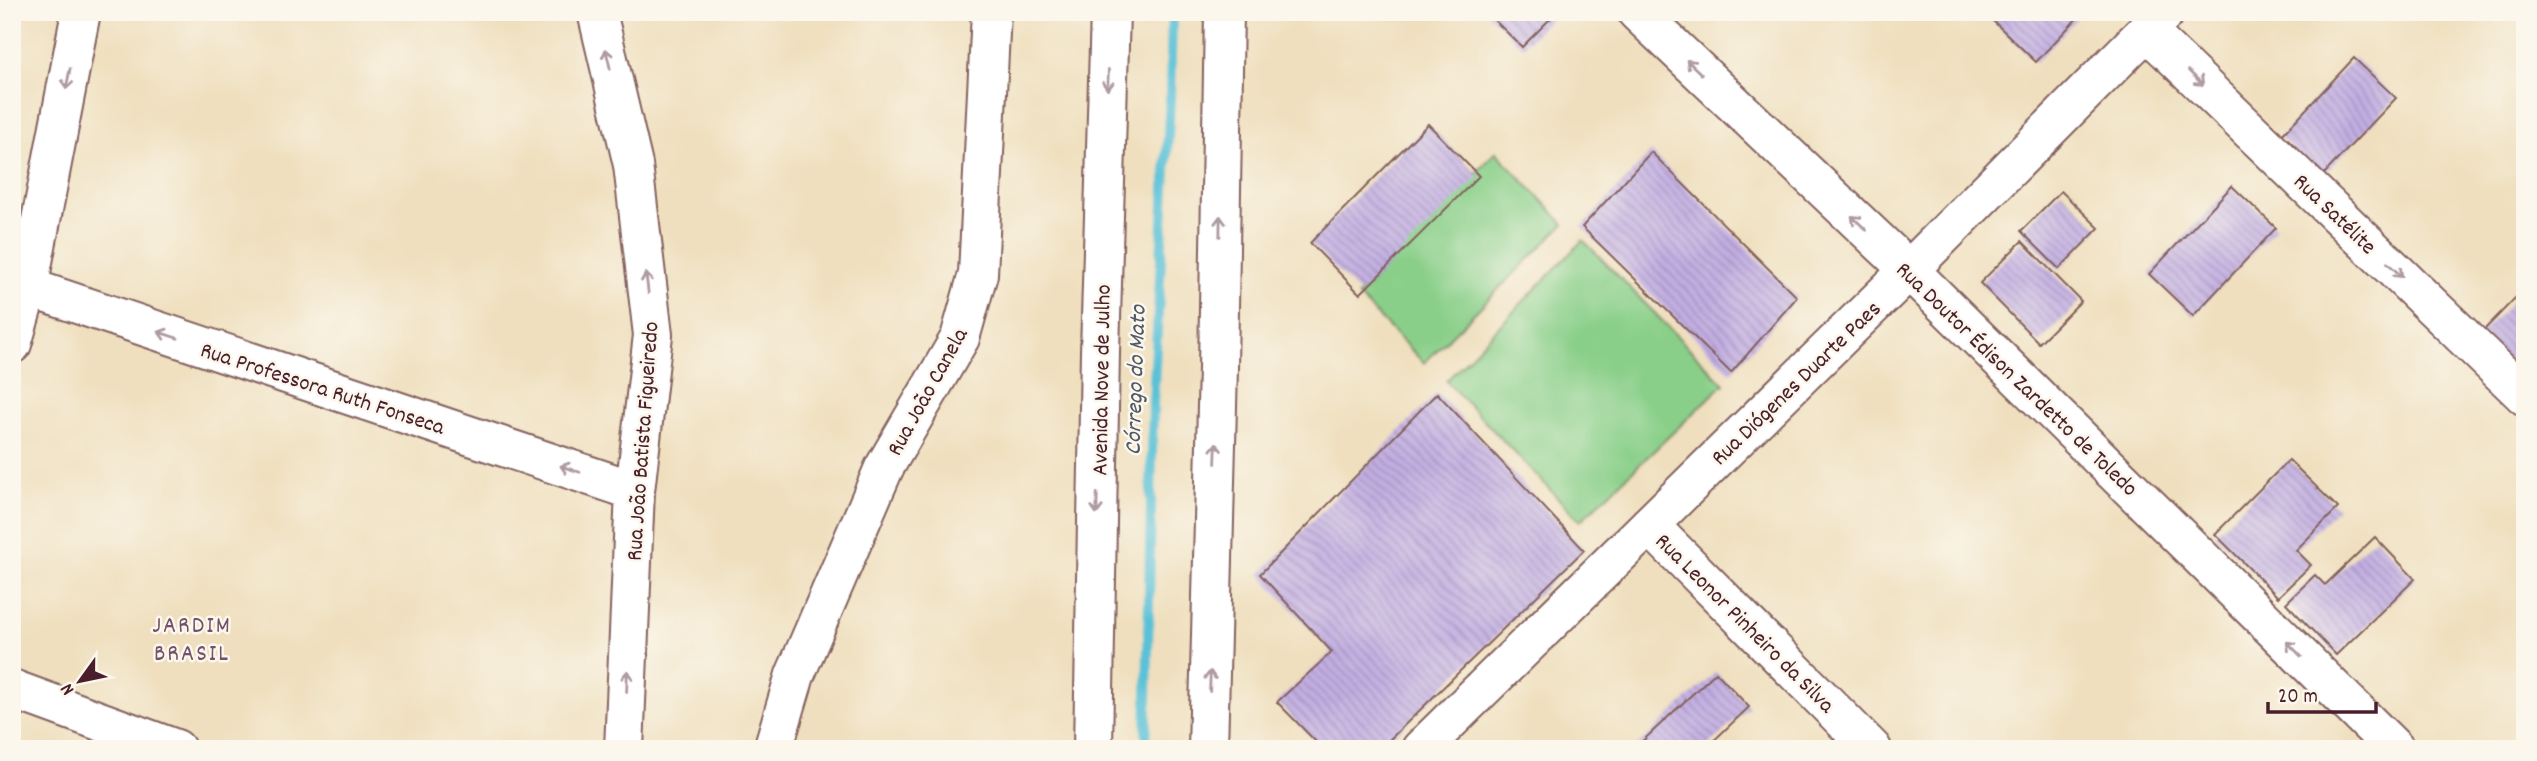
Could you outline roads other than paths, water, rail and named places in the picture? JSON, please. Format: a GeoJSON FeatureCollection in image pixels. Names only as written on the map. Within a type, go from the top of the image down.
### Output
{"type":"FeatureCollection","features":[{"type":"Feature","properties":{"kind":"street"},"geometry":{"type":"LineString","coordinates":[[12,344],[20,285],[81,12]]}},
{"type":"Feature","properties":{"kind":"street","name":"Rua João Batista Figueiredo"},"geometry":{"type":"LineString","coordinates":[[597,12],[633,165],[653,335],[635,491],[624,749]]}},
{"type":"Feature","properties":{"kind":"street","name":"Rua João Canela"},"geometry":{"type":"LineString","coordinates":[[773,749],[795,675],[884,468],[960,338],[978,274],[991,12]]}},
{"type":"Feature","properties":{"kind":"street","name":"Avenida Nove de Julho"},"geometry":{"type":"LineString","coordinates":[[1093,749],[1100,352],[1110,12]]}},
{"type":"Feature","properties":{"kind":"street"},"geometry":{"type":"LineString","coordinates":[[1208,749],[1219,354],[1224,12]]}},
{"type":"Feature","properties":{"kind":"street","name":"Rua Doutor Édison Zardetto de Toledo"},"geometry":{"type":"LineString","coordinates":[[1637,12],[1909,271],[2395,749]]}},
{"type":"Feature","properties":{"kind":"street","name":"Rua Diógenes Duarte Paes"},"geometry":{"type":"LineString","coordinates":[[1421,749],[1909,271],[2156,21]]}},
{"type":"Feature","properties":{"kind":"street","name":"Rua Satélite"},"geometry":{"type":"LineString","coordinates":[[2156,21],[2525,396]]}},
{"type":"Feature","properties":{"kind":"street","name":"Rua Professora Ruth Fonseca"},"geometry":{"type":"LineString","coordinates":[[20,285],[635,491]]}},
{"type":"Feature","properties":{"kind":"street","name":"Rua Leonor Pinheiro da Silva"},"geometry":{"type":"LineString","coordinates":[[1649,525],[1872,749]]}},
{"type":"Feature","properties":{"kind":"street"},"geometry":{"type":"LineString","coordinates":[[12,689],[176,749]]}},
{"type":"Feature","properties":{"kind":"waterway","name":"Córrego do Mato"},"geometry":{"type":"LineString","coordinates":[[1146,749],[1153,402],[1170,100],[1172,12]]}},
{"type":"Feature","properties":{"kind":"district","name":"JARDIM BRASIL"},"geometry":{"type":"Point","coordinates":[192,638]}}]}
